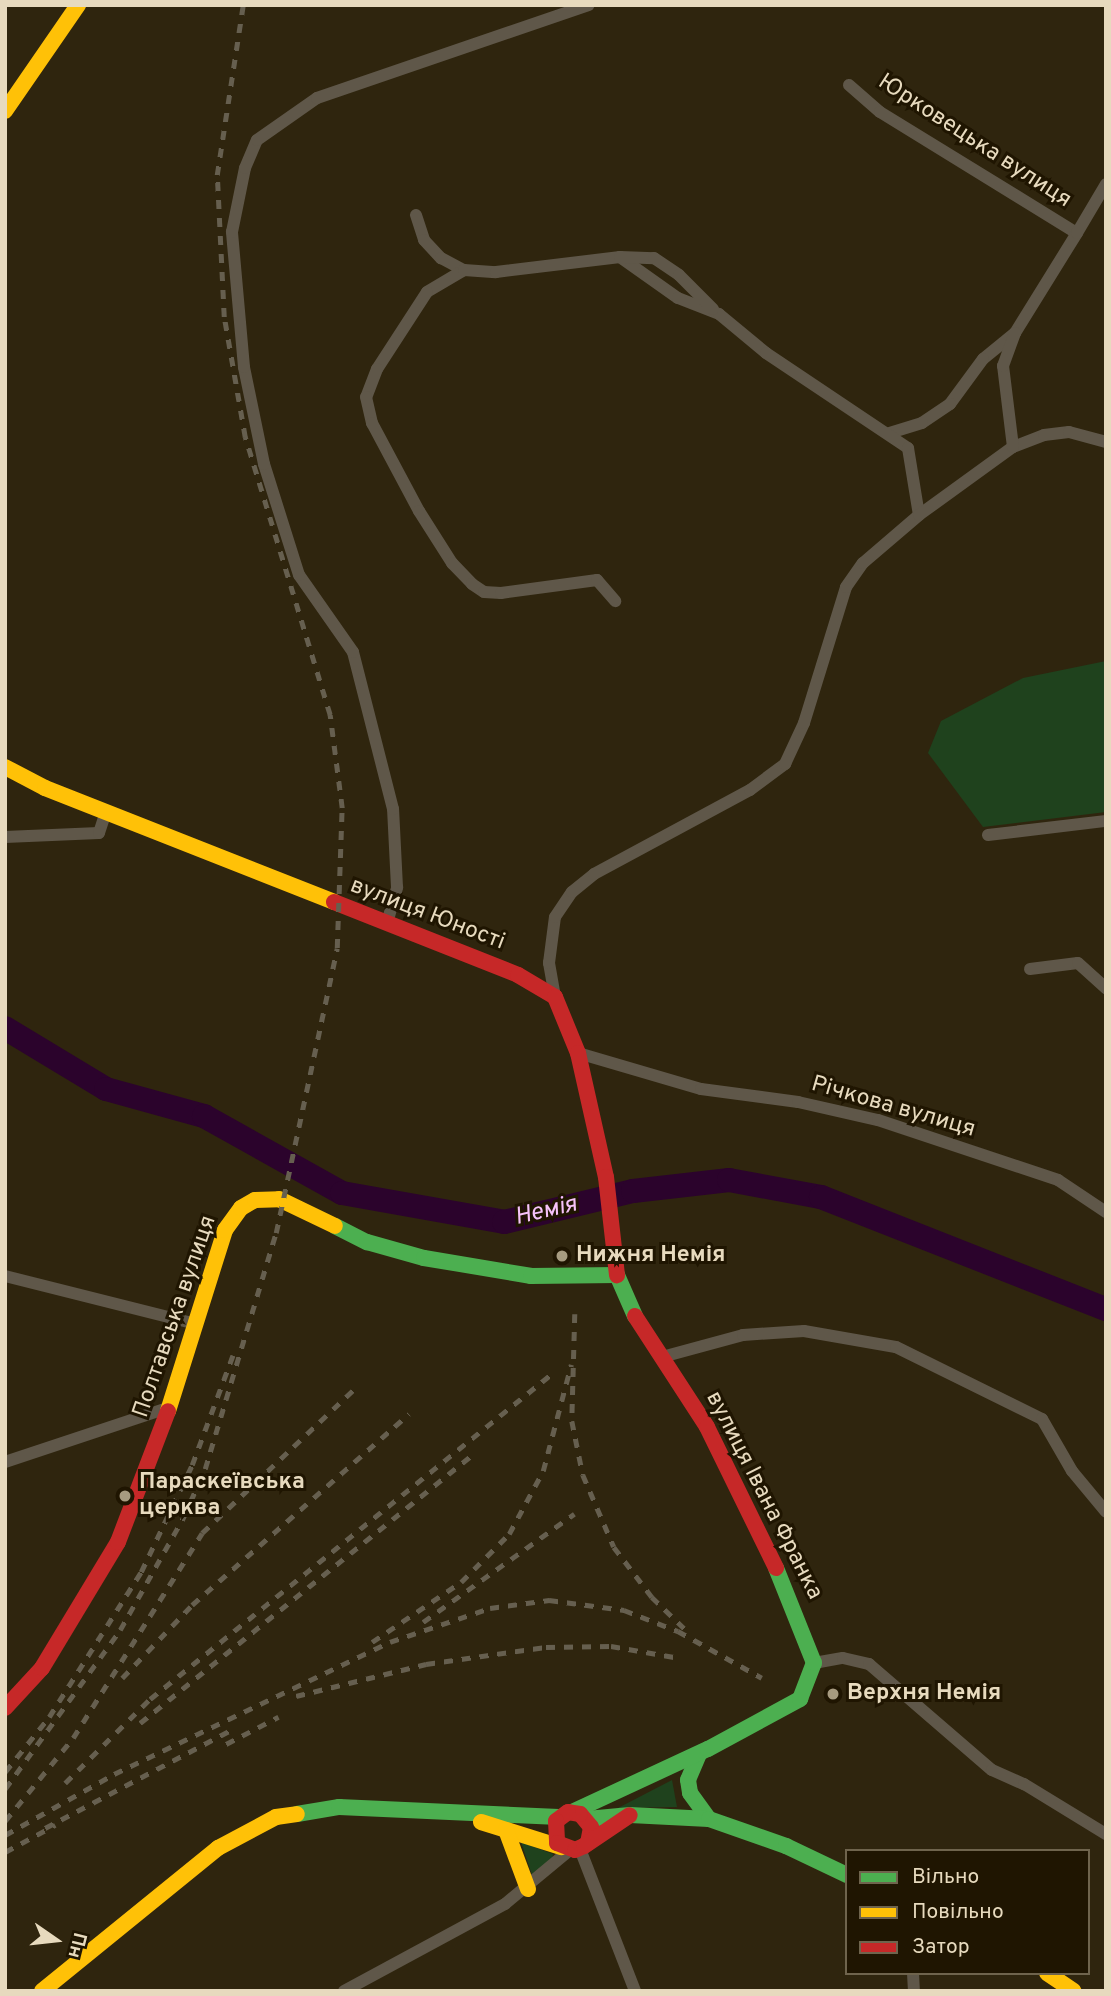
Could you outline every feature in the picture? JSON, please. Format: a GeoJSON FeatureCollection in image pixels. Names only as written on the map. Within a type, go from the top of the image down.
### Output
{"type":"FeatureCollection","features":[{"type":"Feature","properties":{"kind":"main road"},"geometry":{"type":"LineString","coordinates":[[5,111],[78,5]]}},
{"type":"Feature","properties":{"kind":"main road","name":"вулиця Юності"},"geometry":{"type":"LineString","coordinates":[[5,767],[106,812],[517,975],[555,998]]}},
{"type":"Feature","properties":{"kind":"main road"},"geometry":{"type":"LineString","coordinates":[[555,998],[578,1053]]}},
{"type":"Feature","properties":{"kind":"main road","name":"вулиця Івана Франка"},"geometry":{"type":"LineString","coordinates":[[578,1053],[606,1177],[617,1275],[630,1309],[707,1427],[800,1619],[814,1663]]}},
{"type":"Feature","properties":{"kind":"main road","name":"Полтавська вулиця"},"geometry":{"type":"LineString","coordinates":[[5,1708],[42,1668],[118,1542],[170,1407],[225,1230],[241,1208],[267,1198],[290,1203],[367,1242],[424,1258],[531,1276],[617,1275]]}},
{"type":"Feature","properties":{"kind":"main road"},"geometry":{"type":"LineString","coordinates":[[42,1991],[218,1848],[276,1817],[340,1807],[463,1816],[566,1815],[699,1754],[800,1699],[814,1663]]}},
{"type":"Feature","properties":{"kind":"main road"},"geometry":{"type":"LineString","coordinates":[[699,1754],[688,1780],[690,1793],[709,1819]]}},
{"type":"Feature","properties":{"kind":"main road"},"geometry":{"type":"LineString","coordinates":[[579,1841],[624,1788]]}},
{"type":"Feature","properties":{"kind":"main road"},"geometry":{"type":"LineString","coordinates":[[566,1815],[579,1841]]}},
{"type":"Feature","properties":{"kind":"main road"},"geometry":{"type":"LineString","coordinates":[[566,1815],[553,1832],[579,1841]]}},
{"type":"Feature","properties":{"kind":"main road"},"geometry":{"type":"LineString","coordinates":[[603,1815],[709,1819],[786,1846],[845,1874]]}},
{"type":"Feature","properties":{"kind":"main road"},"geometry":{"type":"LineString","coordinates":[[463,1816],[506,1830],[579,1841],[631,1815]]}},
{"type":"Feature","properties":{"kind":"main road"},"geometry":{"type":"LineString","coordinates":[[506,1830],[528,1889]]}},
{"type":"Feature","properties":{"kind":"main road"},"geometry":{"type":"LineString","coordinates":[[1050,1975],[1074,1991]]}},
{"type":"Feature","properties":{"kind":"street"},"geometry":{"type":"LineString","coordinates":[[387,923],[397,887],[393,809],[353,652],[299,575],[264,464],[244,367],[232,232],[245,168],[257,140],[317,99],[589,5]]}},
{"type":"Feature","properties":{"kind":"street","name":"Юрковецька вулиця"},"geometry":{"type":"LineString","coordinates":[[849,85],[880,113],[1077,233]]}},
{"type":"Feature","properties":{"kind":"street","name":"Юрковецька вулиця"},"geometry":{"type":"LineString","coordinates":[[1013,447],[1003,366],[1015,333],[1077,233],[1100,205],[1106,184]]}},
{"type":"Feature","properties":{"kind":"street"},"geometry":{"type":"LineString","coordinates":[[416,215],[424,240],[440,258],[464,270],[496,272],[620,257],[654,258],[679,275],[719,314],[766,353],[908,448],[919,515]]}},
{"type":"Feature","properties":{"kind":"street"},"geometry":{"type":"LineString","coordinates":[[620,257],[678,298],[719,314]]}},
{"type":"Feature","properties":{"kind":"street"},"geometry":{"type":"LineString","coordinates":[[464,270],[427,292],[377,369],[366,397],[372,423],[419,511],[452,563],[472,584],[484,592],[501,593],[597,580],[615,601]]}},
{"type":"Feature","properties":{"kind":"street","name":"Юрковецька вулиця"},"geometry":{"type":"LineString","coordinates":[[888,433],[922,423],[950,404],[983,359],[1015,333]]}},
{"type":"Feature","properties":{"kind":"street"},"geometry":{"type":"LineString","coordinates":[[555,998],[549,962],[555,917],[572,892],[594,874],[750,790],[785,764],[801,732],[846,587],[863,563],[919,515],[1013,447],[1044,435],[1069,432],[1106,442]]}},
{"type":"Feature","properties":{"kind":"street"},"geometry":{"type":"LineString","coordinates":[[5,838],[99,833],[106,812]]}},
{"type":"Feature","properties":{"kind":"street"},"geometry":{"type":"LineString","coordinates":[[988,835],[1106,821]]}},
{"type":"Feature","properties":{"kind":"street"},"geometry":{"type":"LineString","coordinates":[[1030,969],[1078,963],[1106,988]]}},
{"type":"Feature","properties":{"kind":"street","name":"Річкова вулиця"},"geometry":{"type":"LineString","coordinates":[[578,1053],[701,1089],[799,1102],[878,1120],[1058,1180],[1106,1212]]}},
{"type":"Feature","properties":{"kind":"street"},"geometry":{"type":"LineString","coordinates":[[5,1276],[196,1324]]}},
{"type":"Feature","properties":{"kind":"street"},"geometry":{"type":"LineString","coordinates":[[662,1357],[743,1335],[804,1331],[896,1348],[1042,1419],[1072,1471],[1106,1512]]}},
{"type":"Feature","properties":{"kind":"street"},"geometry":{"type":"LineString","coordinates":[[5,1462],[170,1407]]}},
{"type":"Feature","properties":{"kind":"street"},"geometry":{"type":"LineString","coordinates":[[814,1663],[843,1658],[869,1664],[992,1770],[1024,1783],[1106,1834]]}},
{"type":"Feature","properties":{"kind":"street"},"geometry":{"type":"LineString","coordinates":[[344,1991],[528,1889],[579,1841],[635,1991]]}},
{"type":"Feature","properties":{"kind":"green space"},"geometry":{"type":"Polygon","coordinates":[[[1106,661],[1106,812],[983,827],[928,753],[941,721],[1023,678],[1106,661]]]}},
{"type":"Feature","properties":{"kind":"green space"},"geometry":{"type":"Polygon","coordinates":[[[672,1780],[677,1807],[618,1808],[672,1780]]]}},
{"type":"Feature","properties":{"kind":"green space"},"geometry":{"type":"Polygon","coordinates":[[[521,1842],[553,1854],[552,1863],[532,1875],[521,1842]]]}},
{"type":"Feature","properties":{"kind":"waterway","name":"Немія"},"geometry":{"type":"LineString","coordinates":[[5,1028],[106,1089],[204,1116],[342,1193],[504,1222],[633,1191],[729,1180],[821,1197],[1106,1309]]}},
{"type":"Feature","properties":{"kind":"railway"},"geometry":{"type":"LineString","coordinates":[[5,1789],[120,1630],[183,1518],[205,1469],[276,1233],[337,948],[342,808],[330,715],[245,437],[224,317],[217,175],[243,5]]}},
{"type":"Feature","properties":{"kind":"railway"},"geometry":{"type":"LineString","coordinates":[[575,1314],[572,1421],[583,1475],[614,1547],[652,1597],[685,1629]]}},
{"type":"Feature","properties":{"kind":"railway"},"geometry":{"type":"LineString","coordinates":[[5,1772],[49,1717],[141,1572],[192,1465],[233,1355]]}},
{"type":"Feature","properties":{"kind":"railway"},"geometry":{"type":"LineString","coordinates":[[372,1642],[461,1582],[509,1534],[543,1471],[571,1365]]}},
{"type":"Feature","properties":{"kind":"railway"},"geometry":{"type":"LineString","coordinates":[[65,1783],[150,1699],[554,1372]]}},
{"type":"Feature","properties":{"kind":"railway"},"geometry":{"type":"LineString","coordinates":[[5,1821],[73,1738],[202,1533],[353,1390]]}},
{"type":"Feature","properties":{"kind":"railway"},"geometry":{"type":"LineString","coordinates":[[122,1678],[192,1605],[409,1414]]}},
{"type":"Feature","properties":{"kind":"railway"},"geometry":{"type":"LineString","coordinates":[[140,1723],[471,1456]]}},
{"type":"Feature","properties":{"kind":"railway"},"geometry":{"type":"LineString","coordinates":[[423,1622],[574,1514]]}},
{"type":"Feature","properties":{"kind":"railway"},"geometry":{"type":"LineString","coordinates":[[5,1835],[114,1774],[390,1642],[490,1608],[549,1600],[624,1610],[678,1631],[762,1678]]}},
{"type":"Feature","properties":{"kind":"railway"},"geometry":{"type":"LineString","coordinates":[[296,1696],[426,1664],[546,1647],[611,1646],[674,1657]]}},
{"type":"Feature","properties":{"kind":"railway"},"geometry":{"type":"LineString","coordinates":[[226,1744],[278,1717]]}},
{"type":"Feature","properties":{"kind":"railway"},"geometry":{"type":"LineString","coordinates":[[45,1828],[235,1728]]}},
{"type":"Feature","properties":{"kind":"railway"},"geometry":{"type":"LineString","coordinates":[[5,1852],[55,1825]]}},
{"type":"Feature","properties":{"kind":"traffic: fast"},"geometry":{"type":"LineString","coordinates":[[335,1226],[367,1242],[424,1258],[531,1276],[617,1275],[635,1316]]}},
{"type":"Feature","properties":{"kind":"traffic: fast"},"geometry":{"type":"LineString","coordinates":[[572,1812],[708,1749],[800,1699],[814,1663],[776,1568]]}},
{"type":"Feature","properties":{"kind":"traffic: fast"},"geometry":{"type":"LineString","coordinates":[[699,1754],[688,1780],[690,1793],[709,1819]]}},
{"type":"Feature","properties":{"kind":"traffic: fast"},"geometry":{"type":"LineString","coordinates":[[297,1814],[339,1807],[559,1817]]}},
{"type":"Feature","properties":{"kind":"traffic: fast"},"geometry":{"type":"LineString","coordinates":[[587,1819],[630,1815],[709,1819],[786,1846],[845,1874]]}},
{"type":"Feature","properties":{"kind":"traffic: slow"},"geometry":{"type":"LineString","coordinates":[[5,111],[78,5]]}},
{"type":"Feature","properties":{"kind":"traffic: slow"},"geometry":{"type":"LineString","coordinates":[[5,767],[45,788],[334,902]]}},
{"type":"Feature","properties":{"kind":"traffic: slow"},"geometry":{"type":"LineString","coordinates":[[168,1411],[225,1230],[241,1208],[255,1200],[279,1199],[335,1226]]}},
{"type":"Feature","properties":{"kind":"traffic: slow"},"geometry":{"type":"LineString","coordinates":[[42,1991],[218,1848],[276,1817],[297,1814]]}},
{"type":"Feature","properties":{"kind":"traffic: slow"},"geometry":{"type":"LineString","coordinates":[[481,1822],[561,1847]]}},
{"type":"Feature","properties":{"kind":"traffic: slow"},"geometry":{"type":"LineString","coordinates":[[506,1830],[528,1889]]}},
{"type":"Feature","properties":{"kind":"traffic: slow"},"geometry":{"type":"LineString","coordinates":[[1050,1975],[1074,1991]]}},
{"type":"Feature","properties":{"kind":"traffic: jam"},"geometry":{"type":"LineString","coordinates":[[334,902],[518,975],[555,997],[578,1053],[606,1177],[617,1275]]}},
{"type":"Feature","properties":{"kind":"traffic: jam"},"geometry":{"type":"LineString","coordinates":[[635,1316],[707,1427],[776,1568]]}},
{"type":"Feature","properties":{"kind":"traffic: jam"},"geometry":{"type":"LineString","coordinates":[[5,1708],[42,1668],[118,1542],[168,1411]]}},
{"type":"Feature","properties":{"kind":"traffic: jam"},"geometry":{"type":"LineString","coordinates":[[588,1843],[591,1827],[580,1814],[568,1812],[556,1821],[557,1843],[575,1850],[584,1846],[630,1815]]}},
{"type":"Feature","properties":{"kind":"place","name":"Нижня Немія"},"geometry":{"type":"Point","coordinates":[562,1256]}},
{"type":"Feature","properties":{"kind":"place","name":"Параскеївська церква"},"geometry":{"type":"Point","coordinates":[125,1496]}},
{"type":"Feature","properties":{"kind":"place","name":"Верхня Немія"},"geometry":{"type":"Point","coordinates":[833,1694]}}]}
